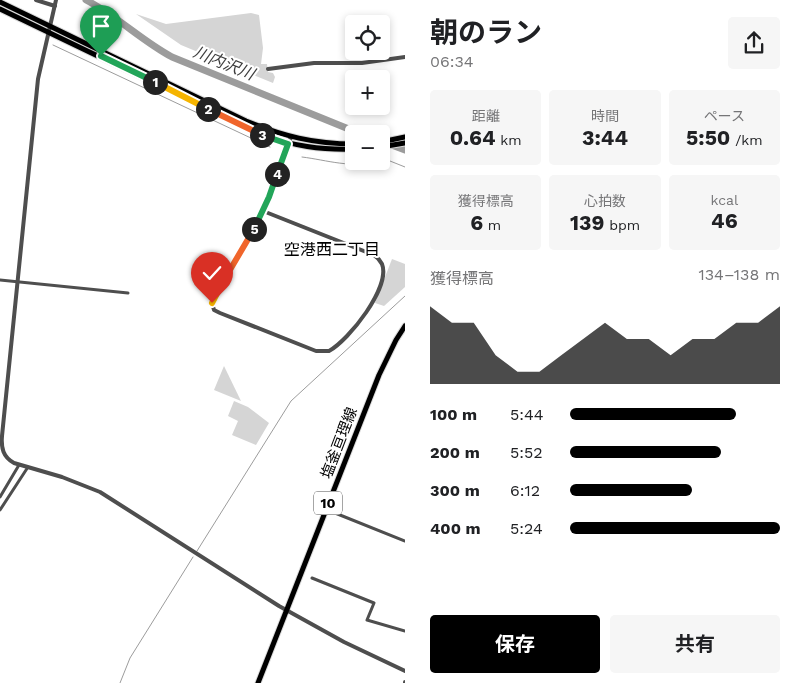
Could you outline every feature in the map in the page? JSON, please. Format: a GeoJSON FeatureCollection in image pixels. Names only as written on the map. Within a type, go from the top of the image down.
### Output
{"type":"FeatureCollection","features":[{"type":"Feature","properties":{"kind":"main road"},"geometry":{"type":"LineString","coordinates":[[0,2],[241,126],[288,144],[307,147],[345,146]]}},
{"type":"Feature","properties":{"kind":"main road"},"geometry":{"type":"LineString","coordinates":[[0,9],[50,28],[246,121],[291,137],[345,145]]}},
{"type":"Feature","properties":{"kind":"main road"},"geometry":{"type":"LineString","coordinates":[[390,140],[405,137]]}},
{"type":"Feature","properties":{"kind":"main road"},"geometry":{"type":"LineString","coordinates":[[390,146],[405,143]]}},
{"type":"Feature","properties":{"kind":"main road","name":"塩釜亘理線"},"geometry":{"type":"LineString","coordinates":[[258,683],[379,375],[405,326]]}},
{"type":"Feature","properties":{"kind":"street"},"geometry":{"type":"LineString","coordinates":[[36,0],[55,6]]}},
{"type":"Feature","properties":{"kind":"street"},"geometry":{"type":"LineString","coordinates":[[56,0],[38,79],[2,422],[1,444],[3,452],[9,460],[19,465],[62,477],[100,492],[198,556],[286,610],[344,642],[405,671]]}},
{"type":"Feature","properties":{"kind":"street"},"geometry":{"type":"LineString","coordinates":[[268,69],[314,63],[352,64],[405,57]]}},
{"type":"Feature","properties":{"kind":"street"},"geometry":{"type":"LineString","coordinates":[[263,211],[374,255],[381,262],[383,274],[368,312],[355,328],[329,351],[316,351],[220,313],[214,310],[212,306],[212,300],[263,211],[291,137]]}},
{"type":"Feature","properties":{"kind":"street"},"geometry":{"type":"LineString","coordinates":[[0,280],[128,293]]}},
{"type":"Feature","properties":{"kind":"street"},"geometry":{"type":"LineString","coordinates":[[0,497],[19,465]]}},
{"type":"Feature","properties":{"kind":"street"},"geometry":{"type":"LineString","coordinates":[[0,510],[28,467]]}},
{"type":"Feature","properties":{"kind":"street"},"geometry":{"type":"LineString","coordinates":[[335,513],[405,541]]}},
{"type":"Feature","properties":{"kind":"street"},"geometry":{"type":"LineString","coordinates":[[312,578],[374,603],[366,620],[405,632]]}},
{"type":"Feature","properties":{"kind":"shaded area"},"geometry":{"type":"Polygon","coordinates":[[[251,13],[259,15],[263,48],[261,64],[267,64],[268,72],[273,73],[275,77],[273,83],[181,45],[136,14],[166,24],[251,13]]]}},
{"type":"Feature","properties":{"kind":"shaded area"},"geometry":{"type":"Polygon","coordinates":[[[392,259],[405,264],[405,287],[384,306],[375,303],[392,259]]]}},
{"type":"Feature","properties":{"kind":"shaded area"},"geometry":{"type":"Polygon","coordinates":[[[224,366],[241,401],[214,390],[224,366]]]}},
{"type":"Feature","properties":{"kind":"shaded area"},"geometry":{"type":"Polygon","coordinates":[[[234,401],[248,407],[269,423],[256,445],[232,435],[238,421],[228,416],[234,401]]]}},
{"type":"Feature","properties":{"kind":"waterway","name":"川内沢川"},"geometry":{"type":"LineString","coordinates":[[86,0],[172,57],[345,127]]}},
{"type":"Feature","properties":{"kind":"waterway"},"geometry":{"type":"LineString","coordinates":[[53,45],[270,147]]}},
{"type":"Feature","properties":{"kind":"waterway","name":"川内沢川"},"geometry":{"type":"LineString","coordinates":[[390,144],[405,150]]}},
{"type":"Feature","properties":{"kind":"waterway"},"geometry":{"type":"LineString","coordinates":[[302,157],[345,164]]}},
{"type":"Feature","properties":{"kind":"waterway"},"geometry":{"type":"LineString","coordinates":[[390,161],[405,167]]}},
{"type":"Feature","properties":{"kind":"waterway"},"geometry":{"type":"LineString","coordinates":[[197,551],[291,401],[405,296]]}},
{"type":"Feature","properties":{"kind":"waterway"},"geometry":{"type":"LineString","coordinates":[[120,683],[130,658],[193,557]]}},
{"type":"Feature","properties":{"kind":"district","name":"空港西二丁目"},"geometry":{"type":"Point","coordinates":[332,249]}},
{"type":"Feature","properties":{"kind":"route"},"geometry":{"type":"LineString","coordinates":[[101,56],[241,126],[288,144],[269,197],[256,225],[212,303]]}}]}
